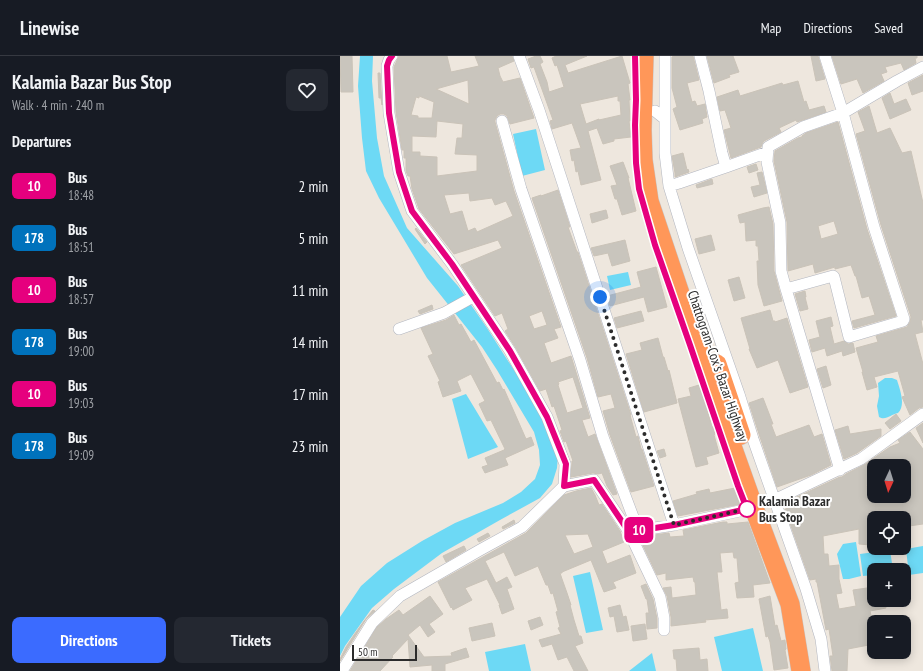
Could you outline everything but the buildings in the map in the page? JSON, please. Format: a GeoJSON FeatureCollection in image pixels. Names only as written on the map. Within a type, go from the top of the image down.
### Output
{"type":"FeatureCollection","features":[{"type":"Feature","properties":{"kind":"highway","name":"Chattogram-Cox's Bazar Highway"},"geometry":{"type":"LineString","coordinates":[[648,68],[660,115],[655,128],[659,188],[664,207],[765,505],[800,600],[809,637],[812,671]]}},
{"type":"Feature","properties":{"kind":"highway","name":"Chattogram-Cox's Bazar Highway"},"geometry":{"type":"LineString","coordinates":[[648,68],[642,130],[643,160],[650,201],[719,411],[790,604],[801,671]]}},
{"type":"Feature","properties":{"kind":"street"},"geometry":{"type":"LineString","coordinates":[[392,56],[387,66],[389,113],[399,172],[412,211],[452,264],[472,298],[510,351],[547,417],[566,464],[564,486]]}},
{"type":"Feature","properties":{"kind":"street"},"geometry":{"type":"LineString","coordinates":[[519,56],[539,110],[674,525]]}},
{"type":"Feature","properties":{"kind":"street"},"geometry":{"type":"LineString","coordinates":[[700,56],[726,167]]}},
{"type":"Feature","properties":{"kind":"street"},"geometry":{"type":"LineString","coordinates":[[786,289],[833,276],[849,337],[904,320],[874,227],[843,113],[825,56]]}},
{"type":"Feature","properties":{"kind":"street"},"geometry":{"type":"LineString","coordinates":[[840,470],[781,271],[780,223],[767,162],[768,147],[803,127],[843,113],[923,67]]}},
{"type":"Feature","properties":{"kind":"street"},"geometry":{"type":"LineString","coordinates":[[648,68],[635,125],[636,163],[639,189],[655,245],[738,486],[748,509],[782,608],[788,634],[792,671]]}},
{"type":"Feature","properties":{"kind":"street"},"geometry":{"type":"LineString","coordinates":[[660,115],[669,186],[688,248],[739,394],[772,502],[787,533],[806,589],[821,640],[825,671]]}},
{"type":"Feature","properties":{"kind":"street"},"geometry":{"type":"LineString","coordinates":[[502,121],[521,189],[580,360],[633,531],[660,598],[664,618],[664,630]]}},
{"type":"Feature","properties":{"kind":"street"},"geometry":{"type":"LineString","coordinates":[[669,186],[768,152]]}},
{"type":"Feature","properties":{"kind":"street"},"geometry":{"type":"LineString","coordinates":[[399,329],[447,311],[472,298]]}},
{"type":"Feature","properties":{"kind":"street"},"geometry":{"type":"LineString","coordinates":[[772,502],[861,459],[923,414]]}},
{"type":"Feature","properties":{"kind":"street"},"geometry":{"type":"LineString","coordinates":[[342,671],[372,622],[400,596],[522,527],[564,486],[594,480],[633,531]]}},
{"type":"Feature","properties":{"kind":"street"},"geometry":{"type":"LineString","coordinates":[[633,531],[674,525],[748,509]]}},
{"type":"Feature","properties":{"kind":"water"},"geometry":{"type":"Polygon","coordinates":[[[360,56],[373,56],[372,81],[377,138],[384,176],[407,228],[458,286],[487,328],[537,406],[558,455],[557,468],[552,484],[540,498],[442,553],[394,589],[372,608],[345,646],[340,656],[340,617],[361,586],[387,563],[422,541],[455,523],[503,503],[521,492],[535,479],[540,465],[539,450],[534,432],[482,347],[427,278],[379,198],[366,171],[358,86],[360,56]]]}},
{"type":"Feature","properties":{"kind":"water"},"geometry":{"type":"Polygon","coordinates":[[[536,129],[545,170],[522,176],[513,134],[536,129]]]}},
{"type":"Feature","properties":{"kind":"water"},"geometry":{"type":"Polygon","coordinates":[[[628,272],[631,285],[610,290],[607,276],[628,272]]]}},
{"type":"Feature","properties":{"kind":"water"},"geometry":{"type":"Polygon","coordinates":[[[885,378],[897,380],[901,393],[902,406],[898,413],[882,418],[879,417],[877,406],[879,396],[878,383],[885,378]]]}},
{"type":"Feature","properties":{"kind":"water"},"geometry":{"type":"Polygon","coordinates":[[[466,394],[498,447],[468,459],[452,399],[466,394]]]}},
{"type":"Feature","properties":{"kind":"water"},"geometry":{"type":"Polygon","coordinates":[[[856,542],[861,576],[843,579],[837,554],[843,544],[856,542]]]}},
{"type":"Feature","properties":{"kind":"water"},"geometry":{"type":"Polygon","coordinates":[[[923,546],[923,573],[911,575],[911,563],[908,563],[907,555],[911,555],[911,548],[923,546]]]}},
{"type":"Feature","properties":{"kind":"water"},"geometry":{"type":"Polygon","coordinates":[[[860,554],[891,555],[892,563],[867,563],[867,576],[863,576],[860,554]]]}},
{"type":"Feature","properties":{"kind":"water"},"geometry":{"type":"Polygon","coordinates":[[[590,572],[603,630],[586,633],[573,576],[590,572]]]}},
{"type":"Feature","properties":{"kind":"water"},"geometry":{"type":"Polygon","coordinates":[[[753,628],[763,671],[722,671],[714,637],[753,628]]]}},
{"type":"Feature","properties":{"kind":"water"},"geometry":{"type":"Polygon","coordinates":[[[525,644],[531,671],[489,671],[485,652],[525,644]]]}},
{"type":"Feature","properties":{"kind":"water"},"geometry":{"type":"Polygon","coordinates":[[[652,653],[656,671],[629,671],[652,653]]]}},
{"type":"Feature","properties":{"kind":"bus line","name":"10"},"geometry":{"type":"LineString","coordinates":[[392,56],[387,66],[389,113],[399,172],[412,211],[452,264],[473,298],[510,351],[547,417],[566,464],[564,486],[594,480],[629,532],[674,525],[747,509],[655,245],[639,189],[636,163],[635,56]]}},
{"type":"Feature","properties":{"kind":"place","name":"Kalamia Bazar Bus Stop"},"geometry":{"type":"Point","coordinates":[747,509]}},
{"type":"Feature","properties":{"kind":"route"},"geometry":{"type":"LineString","coordinates":[[600,297],[674,525],[747,509]]}}]}
